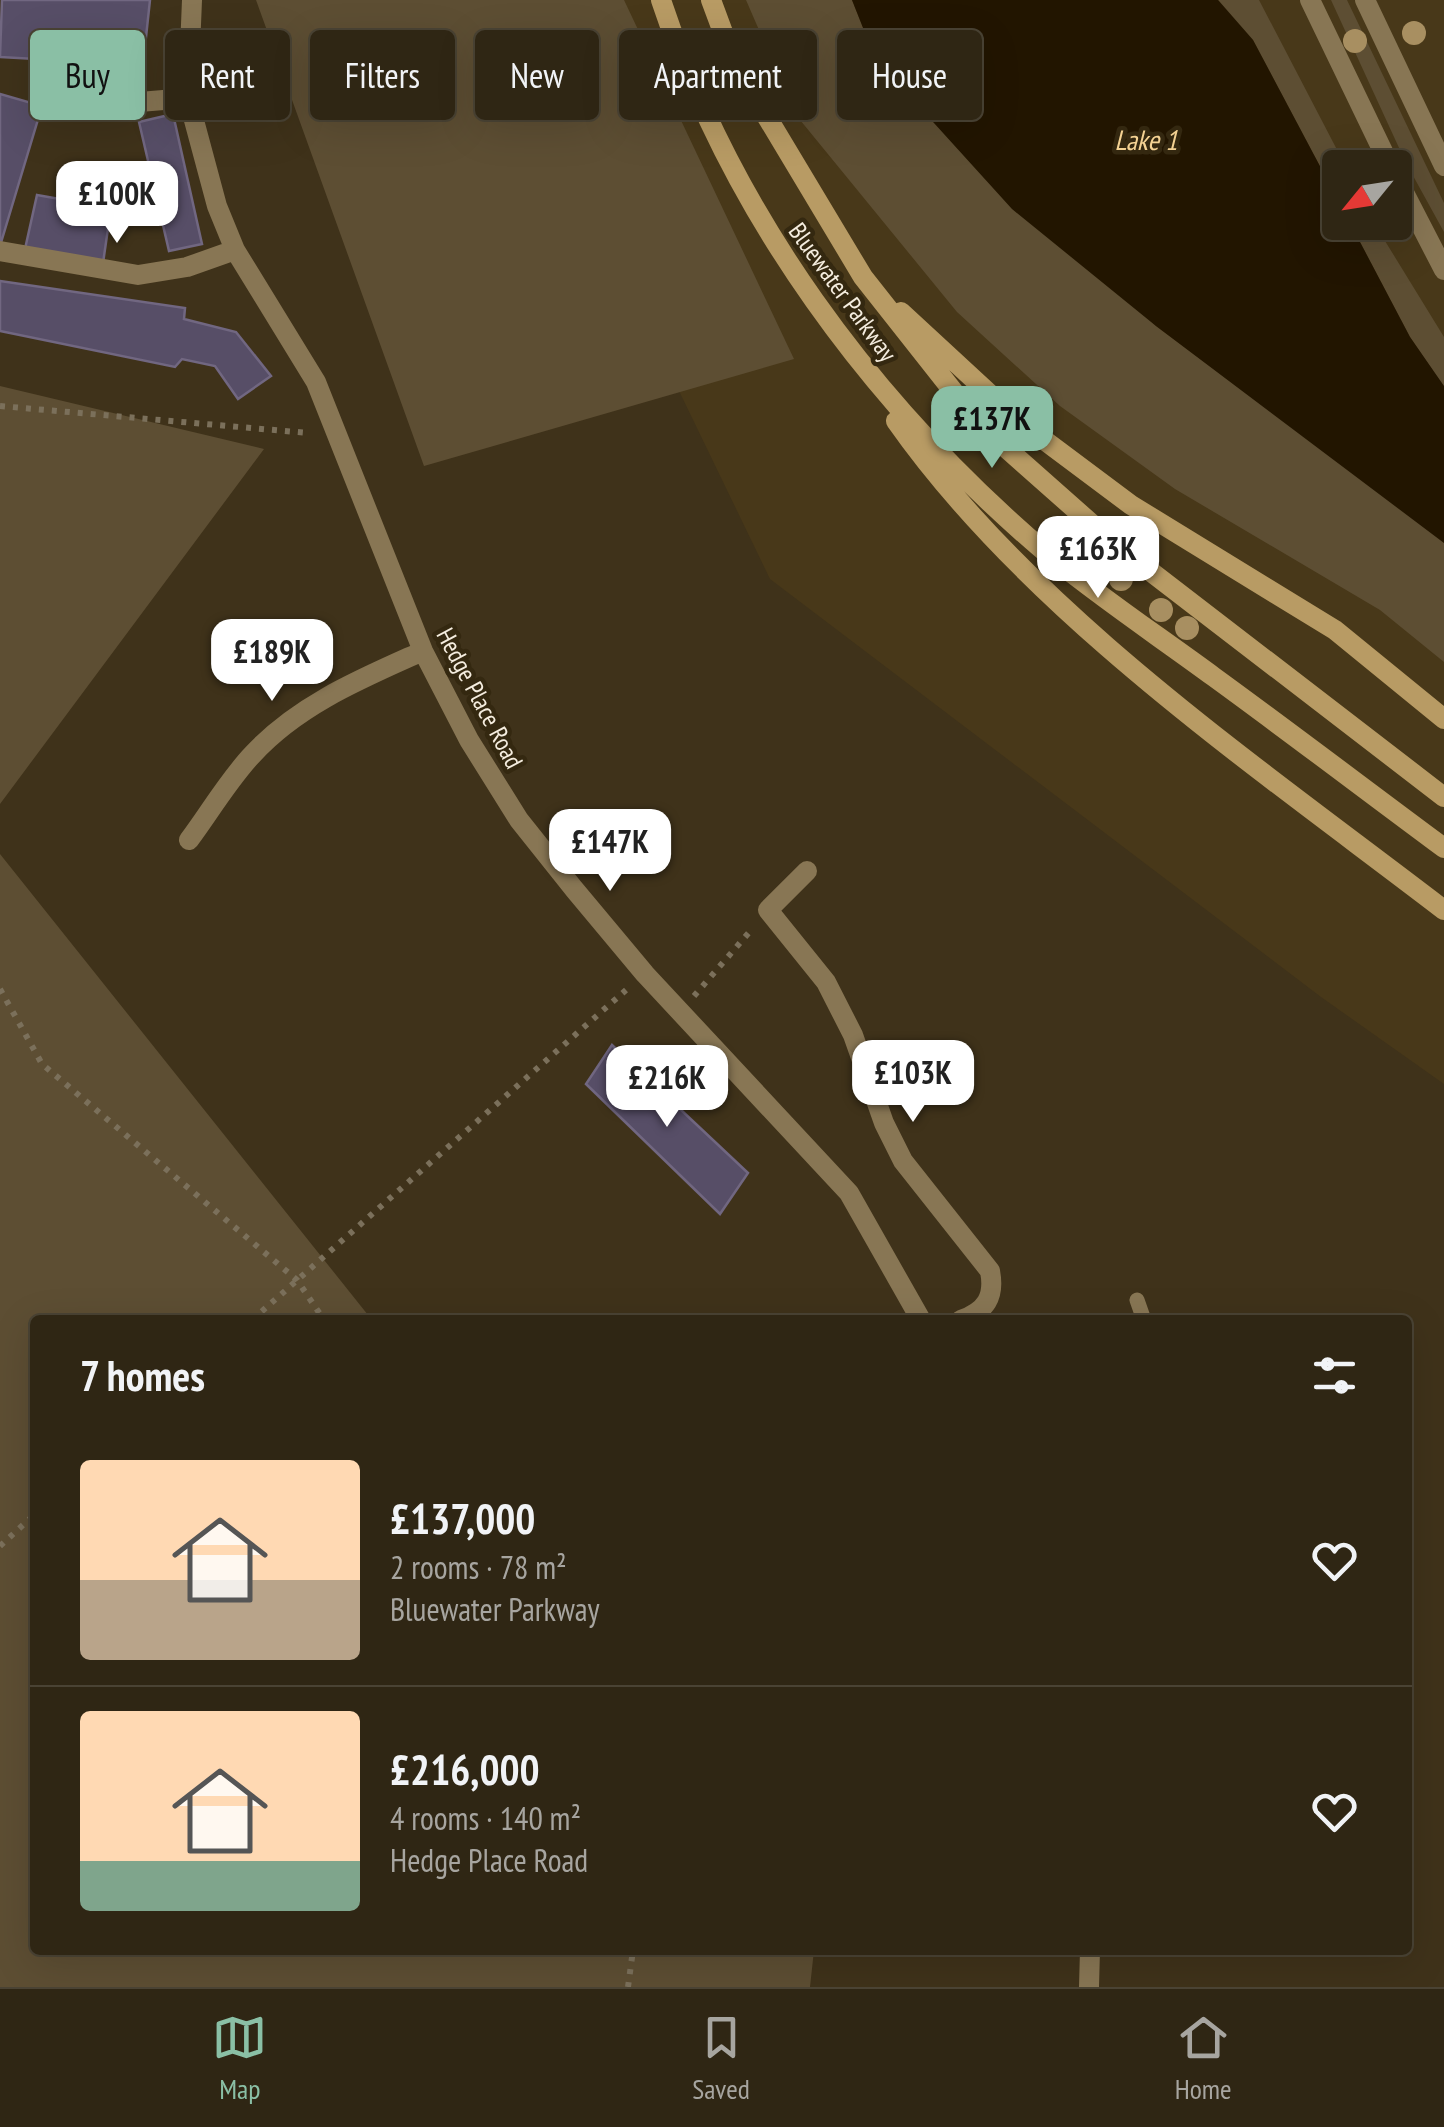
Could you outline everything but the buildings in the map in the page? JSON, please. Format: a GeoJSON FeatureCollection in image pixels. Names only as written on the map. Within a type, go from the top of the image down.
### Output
{"type":"FeatureCollection","features":[{"type":"Feature","properties":{"kind":"street","name":"Hedge Place Road"},"geometry":{"type":"LineString","coordinates":[[191,30],[192,0]]}},
{"type":"Feature","properties":{"kind":"street","name":"Bluewater Parkway"},"geometry":{"type":"LineString","coordinates":[[660,0],[683,66],[783,260],[897,406],[1024,533],[1096,592],[1444,848]]}},
{"type":"Feature","properties":{"kind":"street","name":"Bluewater Parkway"},"geometry":{"type":"LineString","coordinates":[[711,0],[734,62],[863,277],[943,383],[1036,479],[1444,797]]}},
{"type":"Feature","properties":{"kind":"street"},"geometry":{"type":"LineString","coordinates":[[1310,0],[1382,150]]}},
{"type":"Feature","properties":{"kind":"street"},"geometry":{"type":"LineString","coordinates":[[1365,0],[1444,166]]}},
{"type":"Feature","properties":{"kind":"street","name":"Hedge Place Road"},"geometry":{"type":"LineString","coordinates":[[192,120],[198,148],[235,250],[316,382],[423,651],[469,740],[519,820],[645,974],[849,1193],[917,1315]]}},
{"type":"Feature","properties":{"kind":"street"},"geometry":{"type":"LineString","coordinates":[[1412,208],[1444,270]]}},
{"type":"Feature","properties":{"kind":"street"},"geometry":{"type":"LineString","coordinates":[[0,251],[138,275],[187,268],[235,250]]}},
{"type":"Feature","properties":{"kind":"street"},"geometry":{"type":"LineString","coordinates":[[783,260],[922,459],[993,538],[1185,711],[1444,910]]}},
{"type":"Feature","properties":{"kind":"street"},"geometry":{"type":"LineString","coordinates":[[863,277],[1020,422],[1131,505],[1335,630],[1444,719]]}},
{"type":"Feature","properties":{"kind":"street"},"geometry":{"type":"LineString","coordinates":[[188,840],[253,753],[300,713],[356,681],[423,651]]}},
{"type":"Feature","properties":{"kind":"street"},"geometry":{"type":"LineString","coordinates":[[807,871],[768,910],[826,982],[854,1034],[884,1124],[903,1161],[990,1271],[994,1288],[986,1305],[969,1315]]}},
{"type":"Feature","properties":{"kind":"street"},"geometry":{"type":"LineString","coordinates":[[1088,1987],[1090,1955]]}},
{"type":"Feature","properties":{"kind":"lane"},"geometry":{"type":"LineString","coordinates":[[1137,1300],[1142,1315]]}},
{"type":"Feature","properties":{"kind":"path"},"geometry":{"type":"LineString","coordinates":[[0,406],[339,436]]}},
{"type":"Feature","properties":{"kind":"path"},"geometry":{"type":"LineString","coordinates":[[680,1012],[768,910]]}},
{"type":"Feature","properties":{"kind":"path"},"geometry":{"type":"LineString","coordinates":[[258,1315],[645,974]]}},
{"type":"Feature","properties":{"kind":"path"},"geometry":{"type":"LineString","coordinates":[[0,989],[42,1064],[297,1280],[321,1315]]}},
{"type":"Feature","properties":{"kind":"path"},"geometry":{"type":"LineString","coordinates":[[0,1546],[30,1519]]}},
{"type":"Feature","properties":{"kind":"path"},"geometry":{"type":"LineString","coordinates":[[628,1987],[631,1955]]}},
{"type":"Feature","properties":{"kind":"shaded area"},"geometry":{"type":"Polygon","coordinates":[[[256,0],[624,0],[638,30],[619,30],[619,120],[681,120],[794,359],[424,466],[290,94],[290,30],[267,30],[256,0]]]}},
{"type":"Feature","properties":{"kind":"shaded area"},"geometry":{"type":"Polygon","coordinates":[[[490,0],[1444,0],[1444,1084],[1321,997],[770,579],[548,120],[599,120],[599,30],[505,30],[490,0]]]}},
{"type":"Feature","properties":{"kind":"shaded area"},"geometry":{"type":"Polygon","coordinates":[[[746,0],[852,0],[864,30],[837,30],[837,120],[940,120],[1156,326],[1438,536],[1444,543],[1444,662],[1380,610],[1175,489],[1060,406],[957,312],[800,120],[817,120],[817,30],[759,30],[746,0]]]}},
{"type":"Feature","properties":{"kind":"shaded area"},"geometry":{"type":"Polygon","coordinates":[[[1218,0],[1259,0],[1337,150],[1322,150],[1322,170],[1253,40],[1218,0]]]}},
{"type":"Feature","properties":{"kind":"shaded area"},"geometry":{"type":"Polygon","coordinates":[[[1331,0],[1347,0],[1444,203],[1444,232],[1412,174],[1412,150],[1400,150],[1331,0]]]}},
{"type":"Feature","properties":{"kind":"shaded area"},"geometry":{"type":"Polygon","coordinates":[[[1359,240],[1384,240],[1444,337],[1444,387],[1410,337],[1359,240]]]}},
{"type":"Feature","properties":{"kind":"shaded area"},"geometry":{"type":"Polygon","coordinates":[[[0,386],[264,449],[0,804],[0,386]]]}},
{"type":"Feature","properties":{"kind":"shaded area"},"geometry":{"type":"Polygon","coordinates":[[[0,854],[368,1315],[30,1315],[30,1955],[813,1955],[810,1987],[0,1987],[0,854]]]}},
{"type":"Feature","properties":{"kind":"water","name":"Lake 1"},"geometry":{"type":"Polygon","coordinates":[[[852,0],[1218,0],[1253,40],[1322,170],[1322,240],[1359,240],[1410,337],[1444,386],[1444,543],[1156,326],[1012,209],[931,120],[982,120],[982,30],[864,30],[852,0]]]}}]}
